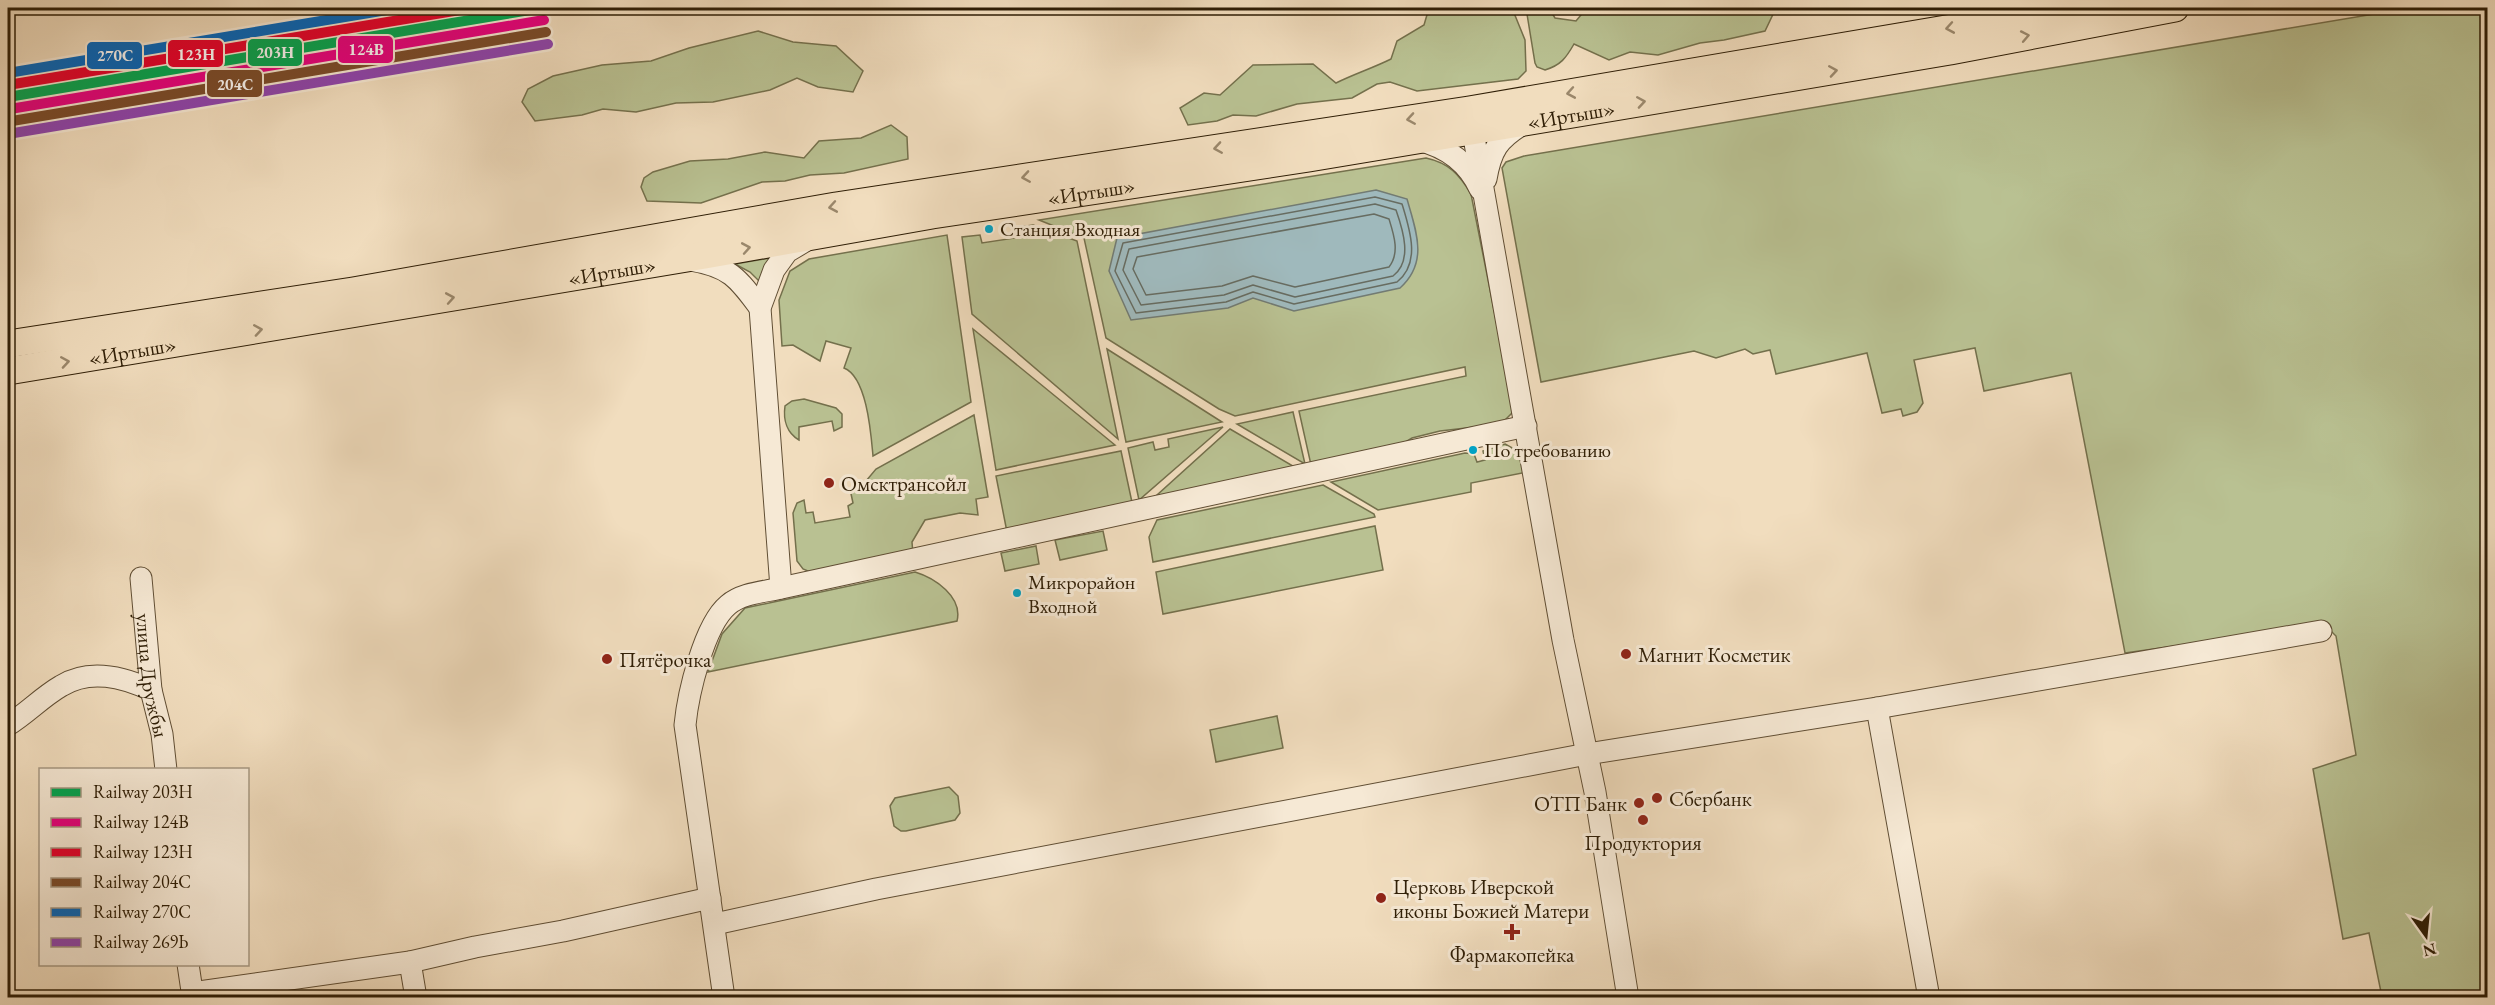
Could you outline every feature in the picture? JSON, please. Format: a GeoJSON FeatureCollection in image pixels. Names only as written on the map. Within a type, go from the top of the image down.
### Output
{"type":"FeatureCollection","features":[{"type":"Feature","properties":{"kind":"main road","name":"«Иртыш»"},"geometry":{"type":"LineString","coordinates":[[8,344],[353,291],[848,204],[1471,120],[2070,8]]}},
{"type":"Feature","properties":{"kind":"main road","name":"«Иртыш»"},"geometry":{"type":"LineString","coordinates":[[8,371],[682,259],[932,214],[1417,140],[1471,120],[1528,120],[1950,51],[2175,8]]}},
{"type":"Feature","properties":{"kind":"street"},"geometry":{"type":"LineString","coordinates":[[1471,120],[1563,640],[1596,797],[1628,998]]}},
{"type":"Feature","properties":{"kind":"street"},"geometry":{"type":"LineString","coordinates":[[1484,198],[1488,166],[1494,148],[1507,134],[1528,120]]}},
{"type":"Feature","properties":{"kind":"street"},"geometry":{"type":"LineString","coordinates":[[1417,140],[1437,145],[1456,156],[1472,173],[1484,198]]}},
{"type":"Feature","properties":{"kind":"street"},"geometry":{"type":"LineString","coordinates":[[780,588],[760,308],[774,270],[787,252],[815,235]]}},
{"type":"Feature","properties":{"kind":"street"},"geometry":{"type":"LineString","coordinates":[[682,259],[711,263],[738,278],[760,308]]}},
{"type":"Feature","properties":{"kind":"street"},"geometry":{"type":"LineString","coordinates":[[724,998],[685,725],[687,703],[704,648],[719,615],[728,605],[740,598],[780,588],[1526,426]]}},
{"type":"Feature","properties":{"kind":"street","name":"улица Дружбы"},"geometry":{"type":"LineString","coordinates":[[141,578],[151,690],[162,734],[166,768]]}},
{"type":"Feature","properties":{"kind":"street"},"geometry":{"type":"LineString","coordinates":[[715,924],[876,889],[1587,754],[1877,708],[2321,631]]}},
{"type":"Feature","properties":{"kind":"street"},"geometry":{"type":"LineString","coordinates":[[8,725],[62,685],[83,678],[107,675],[130,680],[151,690]]}},
{"type":"Feature","properties":{"kind":"street"},"geometry":{"type":"LineString","coordinates":[[1877,708],[1929,998]]}},
{"type":"Feature","properties":{"kind":"street"},"geometry":{"type":"LineString","coordinates":[[188,966],[192,995],[410,962],[710,898]]}},
{"type":"Feature","properties":{"kind":"street"},"geometry":{"type":"LineString","coordinates":[[410,962],[416,998]]}},
{"type":"Feature","properties":{"kind":"green space"},"geometry":{"type":"Polygon","coordinates":[[[1429,8],[1512,8],[1525,40],[1526,71],[1518,79],[1417,91],[1390,82],[1377,84],[1352,98],[1297,104],[1256,116],[1233,115],[1217,121],[1188,125],[1180,108],[1204,93],[1220,95],[1253,65],[1313,64],[1336,83],[1391,59],[1397,41],[1424,25],[1429,8]]]}},
{"type":"Feature","properties":{"kind":"green space"},"geometry":{"type":"Polygon","coordinates":[[[1526,8],[1549,8],[1555,18],[1576,21],[1586,9],[1591,8],[1776,8],[1765,31],[1700,43],[1658,55],[1630,52],[1609,60],[1574,44],[1562,60],[1545,70],[1537,67],[1535,63],[1526,8]]]}},
{"type":"Feature","properties":{"kind":"green space"},"geometry":{"type":"Polygon","coordinates":[[[2410,8],[2487,8],[2487,997],[2382,997],[2369,933],[2343,939],[2313,769],[2356,755],[2336,636],[2327,627],[2302,628],[2125,653],[2071,373],[1984,391],[1975,348],[1914,360],[1923,403],[1917,412],[1903,416],[1901,409],[1882,413],[1867,353],[1776,374],[1770,350],[1753,354],[1745,349],[1716,358],[1694,351],[1541,382],[1502,168],[1506,162],[1524,156],[2410,8]]]}},
{"type":"Feature","properties":{"kind":"green space"},"geometry":{"type":"Polygon","coordinates":[[[758,31],[793,42],[836,46],[863,71],[853,92],[818,87],[797,78],[770,90],[713,102],[676,103],[636,112],[603,109],[582,115],[535,121],[522,102],[528,89],[553,76],[602,65],[651,61],[689,48],[758,31]]]}},
{"type":"Feature","properties":{"kind":"green space"},"geometry":{"type":"Polygon","coordinates":[[[891,125],[907,137],[908,159],[844,173],[762,182],[701,203],[647,201],[641,187],[644,178],[653,172],[690,161],[728,159],[765,152],[804,158],[819,141],[861,138],[891,125]]]}},
{"type":"Feature","properties":{"kind":"green space"},"geometry":{"type":"Polygon","coordinates":[[[1426,158],[1453,170],[1471,194],[1514,411],[1501,424],[1440,431],[1412,438],[1394,449],[1311,465],[1299,411],[1466,376],[1465,367],[1235,416],[1219,409],[1106,338],[1084,238],[1039,220],[1426,158]]]}},
{"type":"Feature","properties":{"kind":"green space"},"geometry":{"type":"Polygon","coordinates":[[[1033,225],[1077,241],[1118,439],[972,314],[962,237],[980,235],[982,243],[1015,238],[1013,228],[1033,225]]]}},
{"type":"Feature","properties":{"kind":"green space"},"geometry":{"type":"Polygon","coordinates":[[[947,235],[971,402],[873,456],[863,394],[852,373],[844,368],[851,348],[826,341],[820,361],[793,345],[782,346],[779,300],[790,271],[809,259],[947,235]]]}},
{"type":"Feature","properties":{"kind":"green space"},"geometry":{"type":"Polygon","coordinates":[[[770,258],[761,283],[750,272],[735,264],[770,258]]]}},
{"type":"Feature","properties":{"kind":"green space"},"geometry":{"type":"Polygon","coordinates":[[[973,329],[1115,445],[996,470],[973,329]]]}},
{"type":"Feature","properties":{"kind":"green space"},"geometry":{"type":"Polygon","coordinates":[[[1107,349],[1222,422],[1126,442],[1107,349]]]}},
{"type":"Feature","properties":{"kind":"green space"},"geometry":{"type":"Polygon","coordinates":[[[804,399],[836,408],[842,414],[842,427],[834,431],[832,421],[799,427],[799,440],[791,434],[787,426],[785,406],[792,401],[804,399]]]}},
{"type":"Feature","properties":{"kind":"green space"},"geometry":{"type":"Polygon","coordinates":[[[1293,412],[1305,464],[1237,424],[1293,412]]]}},
{"type":"Feature","properties":{"kind":"green space"},"geometry":{"type":"Polygon","coordinates":[[[974,415],[988,497],[976,499],[978,515],[960,513],[925,520],[912,542],[913,555],[815,574],[803,569],[797,561],[793,513],[797,503],[804,500],[806,513],[813,512],[815,523],[850,517],[848,506],[853,503],[850,489],[861,487],[876,469],[974,415]]]}},
{"type":"Feature","properties":{"kind":"green space"},"geometry":{"type":"Polygon","coordinates":[[[1223,427],[1139,500],[1128,448],[1153,442],[1155,450],[1169,447],[1168,439],[1223,427]]]}},
{"type":"Feature","properties":{"kind":"green space"},"geometry":{"type":"Polygon","coordinates":[[[1230,429],[1303,472],[1146,505],[1230,429]]]}},
{"type":"Feature","properties":{"kind":"green space"},"geometry":{"type":"Polygon","coordinates":[[[1505,444],[1523,454],[1527,472],[1471,483],[1471,492],[1378,510],[1331,482],[1465,453],[1474,454],[1477,462],[1485,460],[1483,451],[1505,444]]]}},
{"type":"Feature","properties":{"kind":"green space"},"geometry":{"type":"Polygon","coordinates":[[[1121,451],[1133,507],[1007,532],[996,476],[1121,451]]]}},
{"type":"Feature","properties":{"kind":"green space"},"geometry":{"type":"Polygon","coordinates":[[[1323,485],[1374,514],[1375,517],[1153,562],[1149,537],[1157,520],[1323,485]]]}},
{"type":"Feature","properties":{"kind":"green space"},"geometry":{"type":"Polygon","coordinates":[[[1375,526],[1383,570],[1163,614],[1156,572],[1375,526]]]}},
{"type":"Feature","properties":{"kind":"green space"},"geometry":{"type":"Polygon","coordinates":[[[1103,531],[1107,550],[1060,560],[1055,540],[1103,531]]]}},
{"type":"Feature","properties":{"kind":"green space"},"geometry":{"type":"Polygon","coordinates":[[[1036,546],[1039,564],[1005,571],[1001,553],[1036,546]]]}},
{"type":"Feature","properties":{"kind":"green space"},"geometry":{"type":"Polygon","coordinates":[[[915,572],[939,584],[952,597],[958,612],[957,621],[708,672],[722,634],[745,608],[915,572]]]}},
{"type":"Feature","properties":{"kind":"green space"},"geometry":{"type":"Polygon","coordinates":[[[1277,716],[1283,748],[1216,762],[1210,730],[1277,716]]]}},
{"type":"Feature","properties":{"kind":"green space"},"geometry":{"type":"Polygon","coordinates":[[[949,787],[958,796],[960,813],[955,820],[906,831],[901,831],[894,826],[890,806],[895,798],[949,787]]]}},
{"type":"Feature","properties":{"kind":"water"},"geometry":{"type":"Polygon","coordinates":[[[1376,190],[1407,199],[1414,223],[1418,246],[1415,268],[1400,288],[1294,311],[1253,298],[1228,308],[1131,320],[1109,271],[1117,238],[1376,190]]]}},
{"type":"Feature","properties":{"kind":"rail line","name":"270С"},"geometry":{"type":"LineString","coordinates":[[8,73],[399,8]]}},
{"type":"Feature","properties":{"kind":"rail line","name":"123Н"},"geometry":{"type":"LineString","coordinates":[[8,85],[472,8]]}},
{"type":"Feature","properties":{"kind":"rail line","name":"203Н"},"geometry":{"type":"LineString","coordinates":[[8,97],[542,8]]}},
{"type":"Feature","properties":{"kind":"rail line","name":"124В"},"geometry":{"type":"LineString","coordinates":[[10,109],[544,20]]}},
{"type":"Feature","properties":{"kind":"rail line","name":"204С"},"geometry":{"type":"LineString","coordinates":[[12,121],[546,32]]}},
{"type":"Feature","properties":{"kind":"rail line","name":"269Ь"},"geometry":{"type":"LineString","coordinates":[[14,133],[548,44]]}},
{"type":"Feature","properties":{"kind":"place","name":"Станция Входная"},"geometry":{"type":"Point","coordinates":[989,229]}},
{"type":"Feature","properties":{"kind":"place","name":"По требованию"},"geometry":{"type":"Point","coordinates":[1473,450]}},
{"type":"Feature","properties":{"kind":"place","name":"Омсктрансойл"},"geometry":{"type":"Point","coordinates":[829,483]}},
{"type":"Feature","properties":{"kind":"place","name":"Микрорайон Входной"},"geometry":{"type":"Point","coordinates":[1017,593]}},
{"type":"Feature","properties":{"kind":"place","name":"Магнит Косметик"},"geometry":{"type":"Point","coordinates":[1626,654]}},
{"type":"Feature","properties":{"kind":"place","name":"Пятёрочка"},"geometry":{"type":"Point","coordinates":[607,659]}},
{"type":"Feature","properties":{"kind":"place","name":"Сбербанк"},"geometry":{"type":"Point","coordinates":[1657,798]}},
{"type":"Feature","properties":{"kind":"place","name":"ОТП Банк"},"geometry":{"type":"Point","coordinates":[1639,803]}},
{"type":"Feature","properties":{"kind":"place","name":"Продуктория"},"geometry":{"type":"Point","coordinates":[1643,820]}},
{"type":"Feature","properties":{"kind":"place","name":"Церковь Иверской иконы Божией Матери"},"geometry":{"type":"Point","coordinates":[1381,898]}},
{"type":"Feature","properties":{"kind":"place","name":"Фармакопейка"},"geometry":{"type":"Point","coordinates":[1512,932]}}]}
